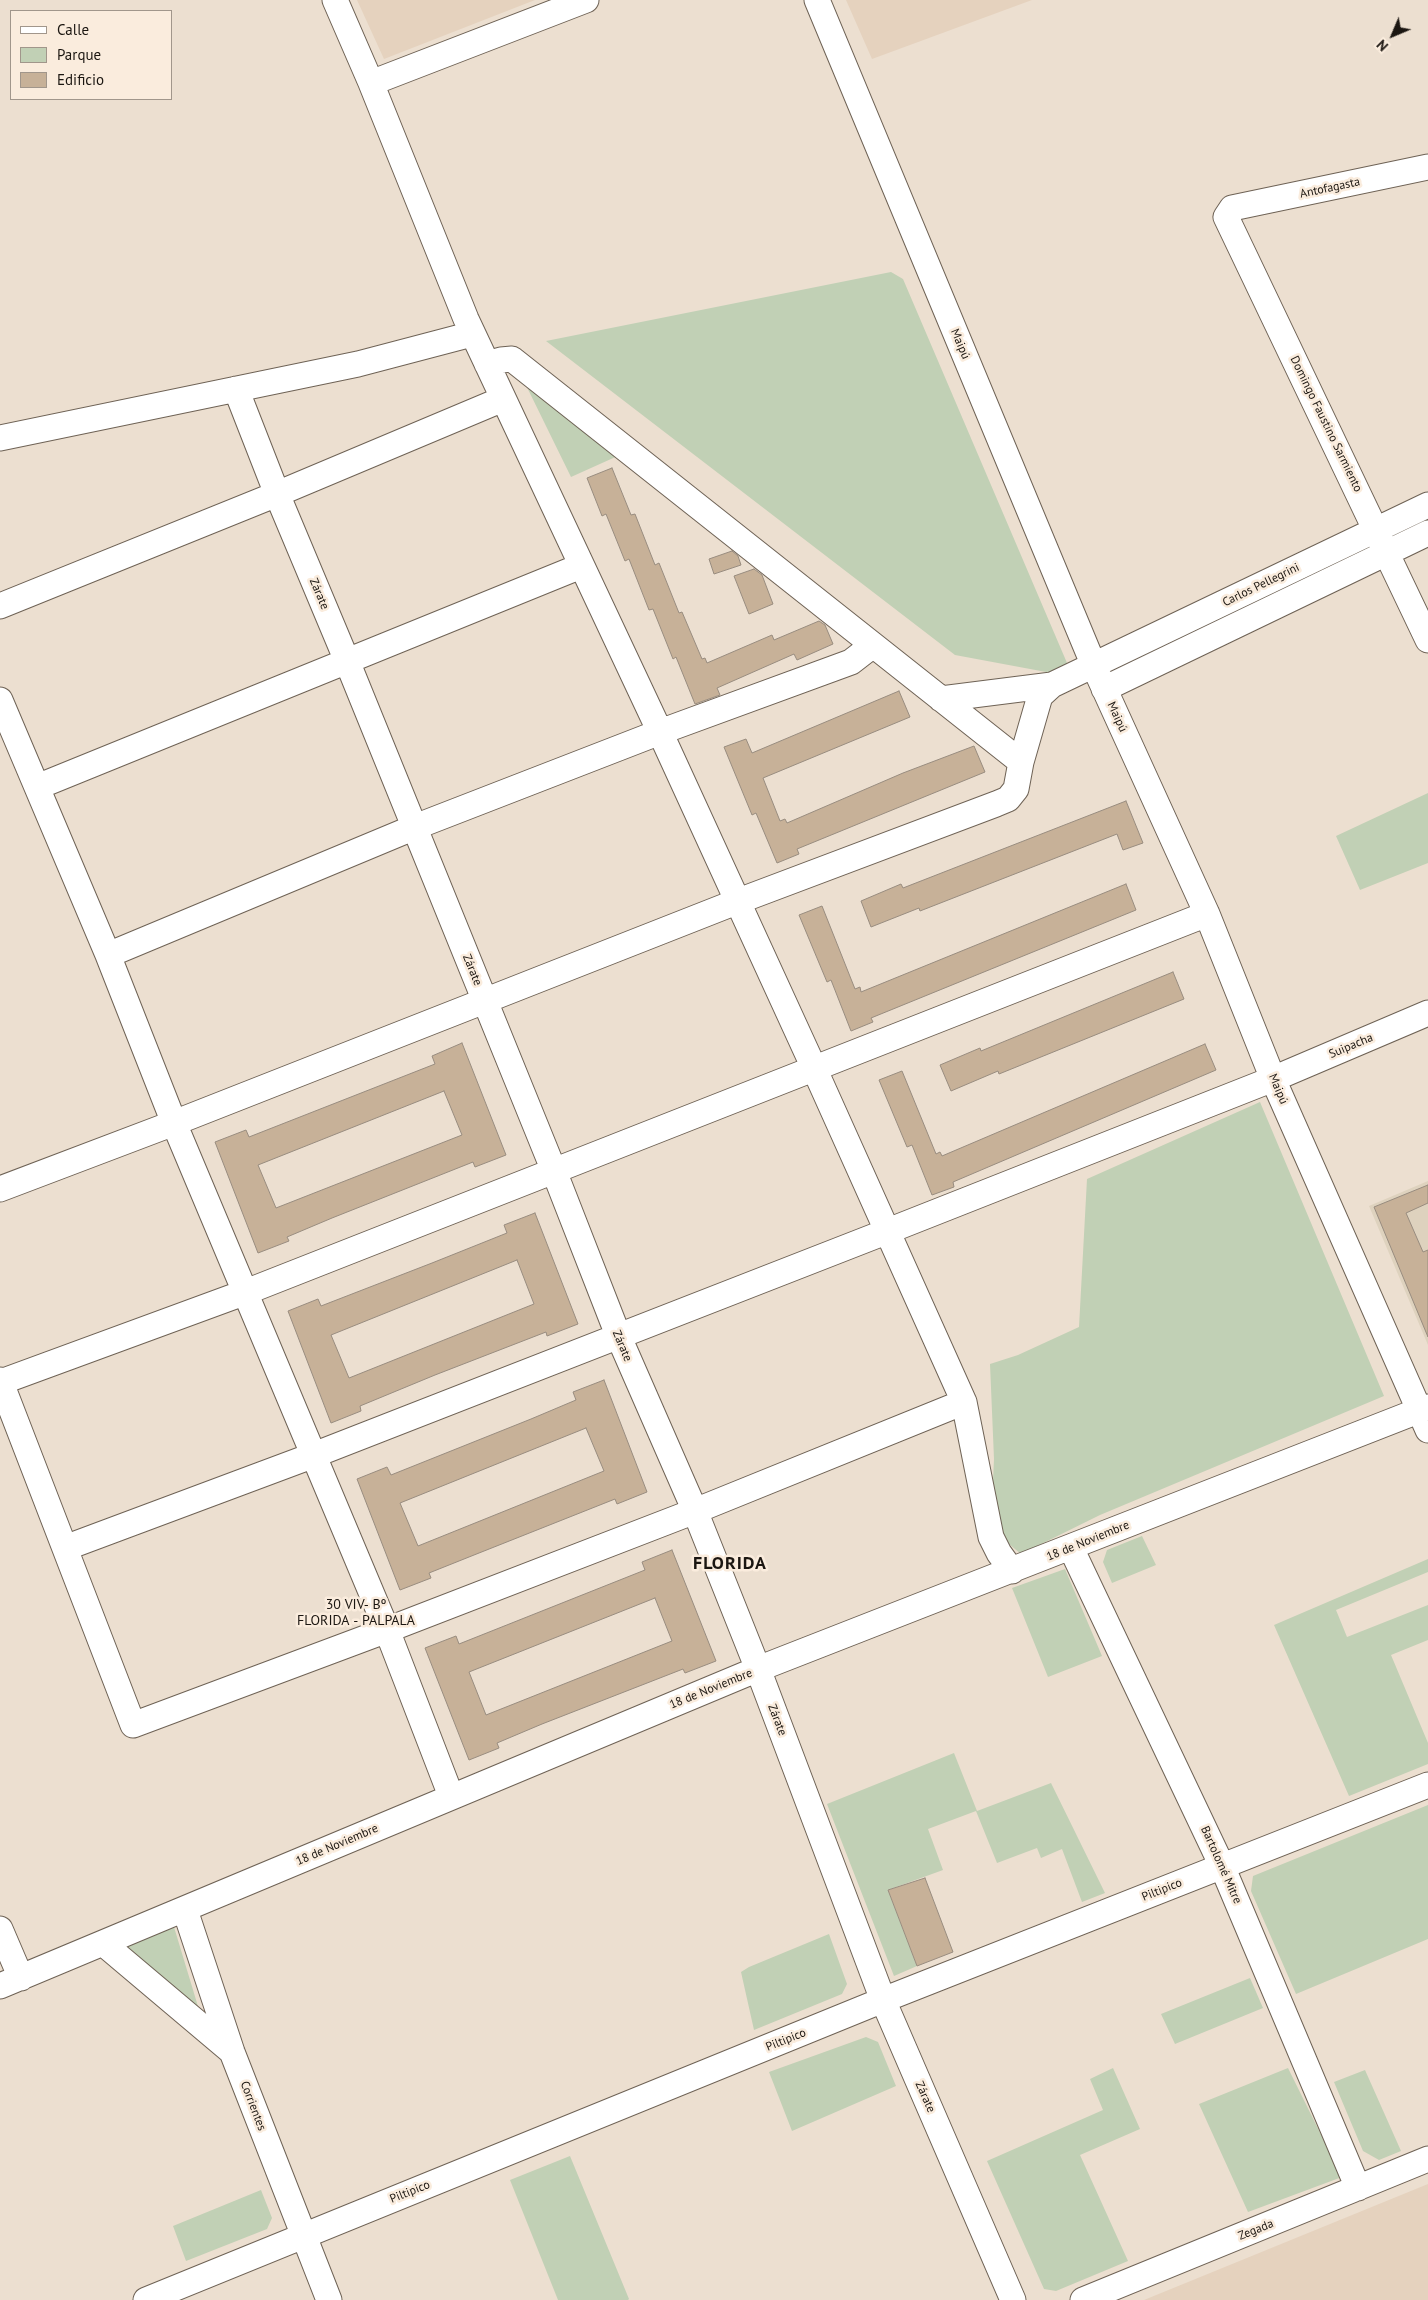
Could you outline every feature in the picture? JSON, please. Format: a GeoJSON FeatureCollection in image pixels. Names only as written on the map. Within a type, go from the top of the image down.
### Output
{"type":"FeatureCollection","features":[{"type":"Feature","properties":{"kind":"street"},"geometry":{"type":"LineString","coordinates":[[335,0],[372,84],[472,334],[660,732],[964,1402],[991,1537],[999,1553],[1012,1571]]}},
{"type":"Feature","properties":{"kind":"street"},"geometry":{"type":"LineString","coordinates":[[372,84],[586,0]]}},
{"type":"Feature","properties":{"kind":"street","name":"Maipú"},"geometry":{"type":"LineString","coordinates":[[817,0],[1094,666],[1207,914],[1273,1079],[1425,1415]]}},
{"type":"Feature","properties":{"kind":"street","name":"Antofagasta"},"geometry":{"type":"LineString","coordinates":[[1232,208],[1428,167]]}},
{"type":"Feature","properties":{"kind":"street","name":"Domingo Faustino Sarmiento"},"geometry":{"type":"LineString","coordinates":[[1232,208],[1226,217],[1428,640]]}},
{"type":"Feature","properties":{"kind":"street"},"geometry":{"type":"LineString","coordinates":[[0,438],[358,364],[472,334]]}},
{"type":"Feature","properties":{"kind":"street"},"geometry":{"type":"LineString","coordinates":[[487,364],[512,359],[1021,762]]}},
{"type":"Feature","properties":{"kind":"street","name":"Zárate"},"geometry":{"type":"LineString","coordinates":[[236,389],[277,494],[415,827],[554,1171],[618,1335],[695,1511],[758,1669],[883,2000],[1013,2300]]}},
{"type":"Feature","properties":{"kind":"street"},"geometry":{"type":"LineString","coordinates":[[0,606],[277,494],[503,399]]}},
{"type":"Feature","properties":{"kind":"street","name":"Carlos Pellegrini"},"geometry":{"type":"LineString","coordinates":[[1052,686],[1428,505]]}},
{"type":"Feature","properties":{"kind":"street","name":"Carlos Pellegrini"},"geometry":{"type":"LineString","coordinates":[[1104,689],[1428,533]]}},
{"type":"Feature","properties":{"kind":"street"},"geometry":{"type":"LineString","coordinates":[[37,787],[581,566]]}},
{"type":"Feature","properties":{"kind":"street"},"geometry":{"type":"LineString","coordinates":[[108,955],[415,827],[660,732],[851,662],[873,645]]}},
{"type":"Feature","properties":{"kind":"street"},"geometry":{"type":"LineString","coordinates":[[941,699],[1052,686]]}},
{"type":"Feature","properties":{"kind":"street"},"geometry":{"type":"LineString","coordinates":[[0,1189],[174,1123],[736,902],[1008,799],[1016,789],[1021,762],[1040,696],[1052,686]]}},
{"type":"Feature","properties":{"kind":"street"},"geometry":{"type":"LineString","coordinates":[[0,700],[108,955],[174,1123],[387,1630],[451,1796]]}},
{"type":"Feature","properties":{"kind":"street"},"geometry":{"type":"LineString","coordinates":[[964,1402],[695,1511],[387,1630],[133,1725],[1,1381],[246,1292],[1207,914]]}},
{"type":"Feature","properties":{"kind":"street","name":"Suipacha"},"geometry":{"type":"LineString","coordinates":[[65,1548],[314,1455],[888,1231],[1273,1079],[1428,1014]]}},
{"type":"Feature","properties":{"kind":"street","name":"18 de Noviembre"},"geometry":{"type":"LineString","coordinates":[[10,1982],[758,1669],[1071,1548],[1425,1415]]}},
{"type":"Feature","properties":{"kind":"street","name":"Bartolomé Mitre"},"geometry":{"type":"LineString","coordinates":[[1071,1548],[1222,1866],[1358,2188]]}},
{"type":"Feature","properties":{"kind":"street","name":"Piltipico"},"geometry":{"type":"LineString","coordinates":[[146,2300],[883,2000],[1428,1785]]}},
{"type":"Feature","properties":{"kind":"street","name":"Corrientes"},"geometry":{"type":"LineString","coordinates":[[185,1910],[232,2052],[329,2300]]}},
{"type":"Feature","properties":{"kind":"street"},"geometry":{"type":"LineString","coordinates":[[0,1929],[10,1982]]}},
{"type":"Feature","properties":{"kind":"street"},"geometry":{"type":"LineString","coordinates":[[104,1944],[232,2052]]}},
{"type":"Feature","properties":{"kind":"street","name":"Zegada"},"geometry":{"type":"LineString","coordinates":[[1083,2300],[1428,2159]]}},
{"type":"Feature","properties":{"kind":"shaded area"},"geometry":{"type":"Polygon","coordinates":[[[357,0],[535,0],[384,59],[357,0]]]}},
{"type":"Feature","properties":{"kind":"shaded area"},"geometry":{"type":"Polygon","coordinates":[[[846,0],[1032,0],[872,59],[846,0]]]}},
{"type":"Feature","properties":{"kind":"shaded area"},"geometry":{"type":"Polygon","coordinates":[[[1428,1181],[1428,1345],[1369,1206],[1428,1181]]]}},
{"type":"Feature","properties":{"kind":"shaded area"},"geometry":{"type":"Polygon","coordinates":[[[1428,2184],[1428,2300],[1144,2300],[1428,2184]]]}},
{"type":"Feature","properties":{"kind":"green space"},"geometry":{"type":"Polygon","coordinates":[[[891,272],[903,279],[1073,677],[955,655],[546,341],[891,272]]]}},
{"type":"Feature","properties":{"kind":"green space"},"geometry":{"type":"Polygon","coordinates":[[[521,375],[631,450],[571,477],[521,375]]]}},
{"type":"Feature","properties":{"kind":"green space"},"geometry":{"type":"Polygon","coordinates":[[[1428,793],[1428,863],[1360,890],[1336,836],[1428,793]]]}},
{"type":"Feature","properties":{"kind":"green space"},"geometry":{"type":"Polygon","coordinates":[[[1260,1102],[1384,1396],[1100,1515],[1021,1554],[1003,1539],[992,1503],[994,1459],[990,1364],[1018,1355],[1079,1327],[1087,1179],[1260,1102]]]}},
{"type":"Feature","properties":{"kind":"green space"},"geometry":{"type":"Polygon","coordinates":[[[1142,1536],[1156,1565],[1112,1583],[1103,1562],[1107,1550],[1142,1536]]]}},
{"type":"Feature","properties":{"kind":"green space"},"geometry":{"type":"Polygon","coordinates":[[[1428,1559],[1428,1572],[1336,1610],[1347,1637],[1428,1605],[1428,1640],[1391,1655],[1428,1743],[1428,1764],[1349,1796],[1274,1625],[1428,1559]]]}},
{"type":"Feature","properties":{"kind":"green space"},"geometry":{"type":"Polygon","coordinates":[[[1065,1569],[1102,1656],[1048,1677],[1012,1588],[1065,1569]]]}},
{"type":"Feature","properties":{"kind":"green space"},"geometry":{"type":"Polygon","coordinates":[[[954,1753],[977,1811],[1051,1783],[1105,1893],[1082,1902],[1062,1849],[1041,1858],[1037,1848],[997,1863],[976,1811],[928,1829],[943,1870],[888,1890],[917,1966],[894,1976],[827,1804],[954,1753]]]}},
{"type":"Feature","properties":{"kind":"green space"},"geometry":{"type":"Polygon","coordinates":[[[1428,1805],[1428,1939],[1296,1994],[1251,1891],[1253,1876],[1428,1805]]]}},
{"type":"Feature","properties":{"kind":"green space"},"geometry":{"type":"Polygon","coordinates":[[[174,1927],[200,2013],[127,1946],[174,1927]]]}},
{"type":"Feature","properties":{"kind":"green space"},"geometry":{"type":"Polygon","coordinates":[[[829,1934],[847,1984],[842,1994],[754,2030],[741,1972],[829,1934]]]}},
{"type":"Feature","properties":{"kind":"green space"},"geometry":{"type":"Polygon","coordinates":[[[1250,1978],[1263,2008],[1175,2044],[1161,2014],[1250,1978]]]}},
{"type":"Feature","properties":{"kind":"green space"},"geometry":{"type":"Polygon","coordinates":[[[866,2037],[878,2042],[896,2086],[792,2131],[769,2072],[866,2037]]]}},
{"type":"Feature","properties":{"kind":"green space"},"geometry":{"type":"Polygon","coordinates":[[[1113,2068],[1140,2129],[1080,2155],[1128,2261],[1056,2291],[1044,2289],[987,2161],[1103,2110],[1090,2079],[1113,2068]]]}},
{"type":"Feature","properties":{"kind":"green space"},"geometry":{"type":"Polygon","coordinates":[[[1288,2068],[1342,2177],[1248,2212],[1199,2104],[1288,2068]]]}},
{"type":"Feature","properties":{"kind":"green space"},"geometry":{"type":"Polygon","coordinates":[[[1365,2070],[1401,2151],[1379,2160],[1363,2151],[1334,2082],[1365,2070]]]}},
{"type":"Feature","properties":{"kind":"green space"},"geometry":{"type":"Polygon","coordinates":[[[570,2156],[628,2300],[558,2300],[510,2180],[570,2156]]]}},
{"type":"Feature","properties":{"kind":"green space"},"geometry":{"type":"Polygon","coordinates":[[[261,2190],[272,2218],[267,2229],[186,2261],[173,2226],[261,2190]]]}},
{"type":"Feature","properties":{"kind":"building"},"geometry":{"type":"Polygon","coordinates":[[[612,468],[631,515],[635,514],[655,565],[659,563],[679,613],[682,612],[702,659],[705,658],[707,663],[772,635],[774,640],[819,621],[825,625],[833,644],[797,660],[794,654],[717,688],[720,695],[695,704],[676,657],[673,659],[653,609],[649,610],[629,559],[625,561],[606,514],[602,516],[587,478],[612,468]]]}},
{"type":"Feature","properties":{"kind":"building"},"geometry":{"type":"Polygon","coordinates":[[[732,551],[738,556],[741,565],[714,574],[709,559],[732,551]]]}},
{"type":"Feature","properties":{"kind":"building"},"geometry":{"type":"Polygon","coordinates":[[[754,569],[762,575],[773,604],[749,614],[734,576],[754,569]]]}},
{"type":"Feature","properties":{"kind":"building"},"geometry":{"type":"Polygon","coordinates":[[[899,691],[910,717],[763,778],[780,821],[785,819],[787,823],[903,773],[974,746],[985,772],[797,849],[799,854],[777,863],[756,813],[752,815],[724,747],[746,739],[752,753],[899,691]]]}},
{"type":"Feature","properties":{"kind":"building"},"geometry":{"type":"Polygon","coordinates":[[[1126,801],[1143,843],[1123,850],[1117,834],[920,911],[919,908],[871,927],[861,901],[901,884],[903,888],[1126,801]]]}},
{"type":"Feature","properties":{"kind":"building"},"geometry":{"type":"Polygon","coordinates":[[[1126,884],[1136,910],[871,1018],[873,1022],[851,1031],[831,980],[827,982],[799,915],[822,906],[855,989],[860,987],[861,992],[1126,884]]]}},
{"type":"Feature","properties":{"kind":"building"},"geometry":{"type":"Polygon","coordinates":[[[1173,972],[1184,999],[999,1074],[998,1071],[951,1091],[940,1065],[980,1048],[981,1051],[1173,972]]]}},
{"type":"Feature","properties":{"kind":"building"},"geometry":{"type":"Polygon","coordinates":[[[462,1043],[506,1155],[475,1167],[473,1162],[287,1237],[289,1241],[258,1253],[215,1142],[246,1130],[249,1137],[435,1064],[432,1056],[462,1043]],[[444,1091],[258,1165],[276,1208],[462,1135],[444,1091]]]}},
{"type":"Feature","properties":{"kind":"building"},"geometry":{"type":"Polygon","coordinates":[[[1205,1044],[1216,1070],[953,1182],[954,1187],[932,1195],[912,1145],[907,1147],[879,1080],[902,1071],[936,1154],[940,1152],[942,1156],[1205,1044]]]}},
{"type":"Feature","properties":{"kind":"building"},"geometry":{"type":"Polygon","coordinates":[[[1428,1185],[1428,1203],[1406,1213],[1423,1252],[1428,1250],[1428,1337],[1374,1207],[1428,1185]]]}},
{"type":"Feature","properties":{"kind":"building"},"geometry":{"type":"Polygon","coordinates":[[[535,1213],[578,1324],[547,1336],[546,1332],[435,1375],[360,1406],[361,1411],[331,1423],[288,1311],[318,1299],[321,1306],[432,1263],[507,1233],[504,1225],[535,1213]],[[517,1260],[331,1335],[349,1378],[534,1304],[517,1260]]]}},
{"type":"Feature","properties":{"kind":"building"},"geometry":{"type":"Polygon","coordinates":[[[604,1380],[647,1492],[617,1504],[615,1499],[429,1573],[431,1578],[400,1590],[357,1479],[387,1467],[391,1475],[531,1419],[576,1400],[573,1392],[604,1380]],[[586,1428],[400,1503],[418,1546],[604,1471],[586,1428]]]}},
{"type":"Feature","properties":{"kind":"building"},"geometry":{"type":"Polygon","coordinates":[[[672,1550],[716,1661],[685,1673],[683,1669],[542,1724],[497,1743],[499,1748],[469,1760],[425,1648],[456,1636],[459,1644],[645,1570],[642,1562],[672,1550]],[[655,1598],[469,1672],[486,1715],[672,1641],[655,1598]]]}},
{"type":"Feature","properties":{"kind":"building"},"geometry":{"type":"Polygon","coordinates":[[[925,1878],[953,1952],[917,1966],[888,1890],[925,1878]]]}},
{"type":"Feature","properties":{"kind":"district","name":"FLORIDA"},"geometry":{"type":"Point","coordinates":[730,1564]}},
{"type":"Feature","properties":{"kind":"district","name":"30 VIV- Bº FLORIDA - PALPALA"},"geometry":{"type":"Point","coordinates":[356,1614]}}]}
